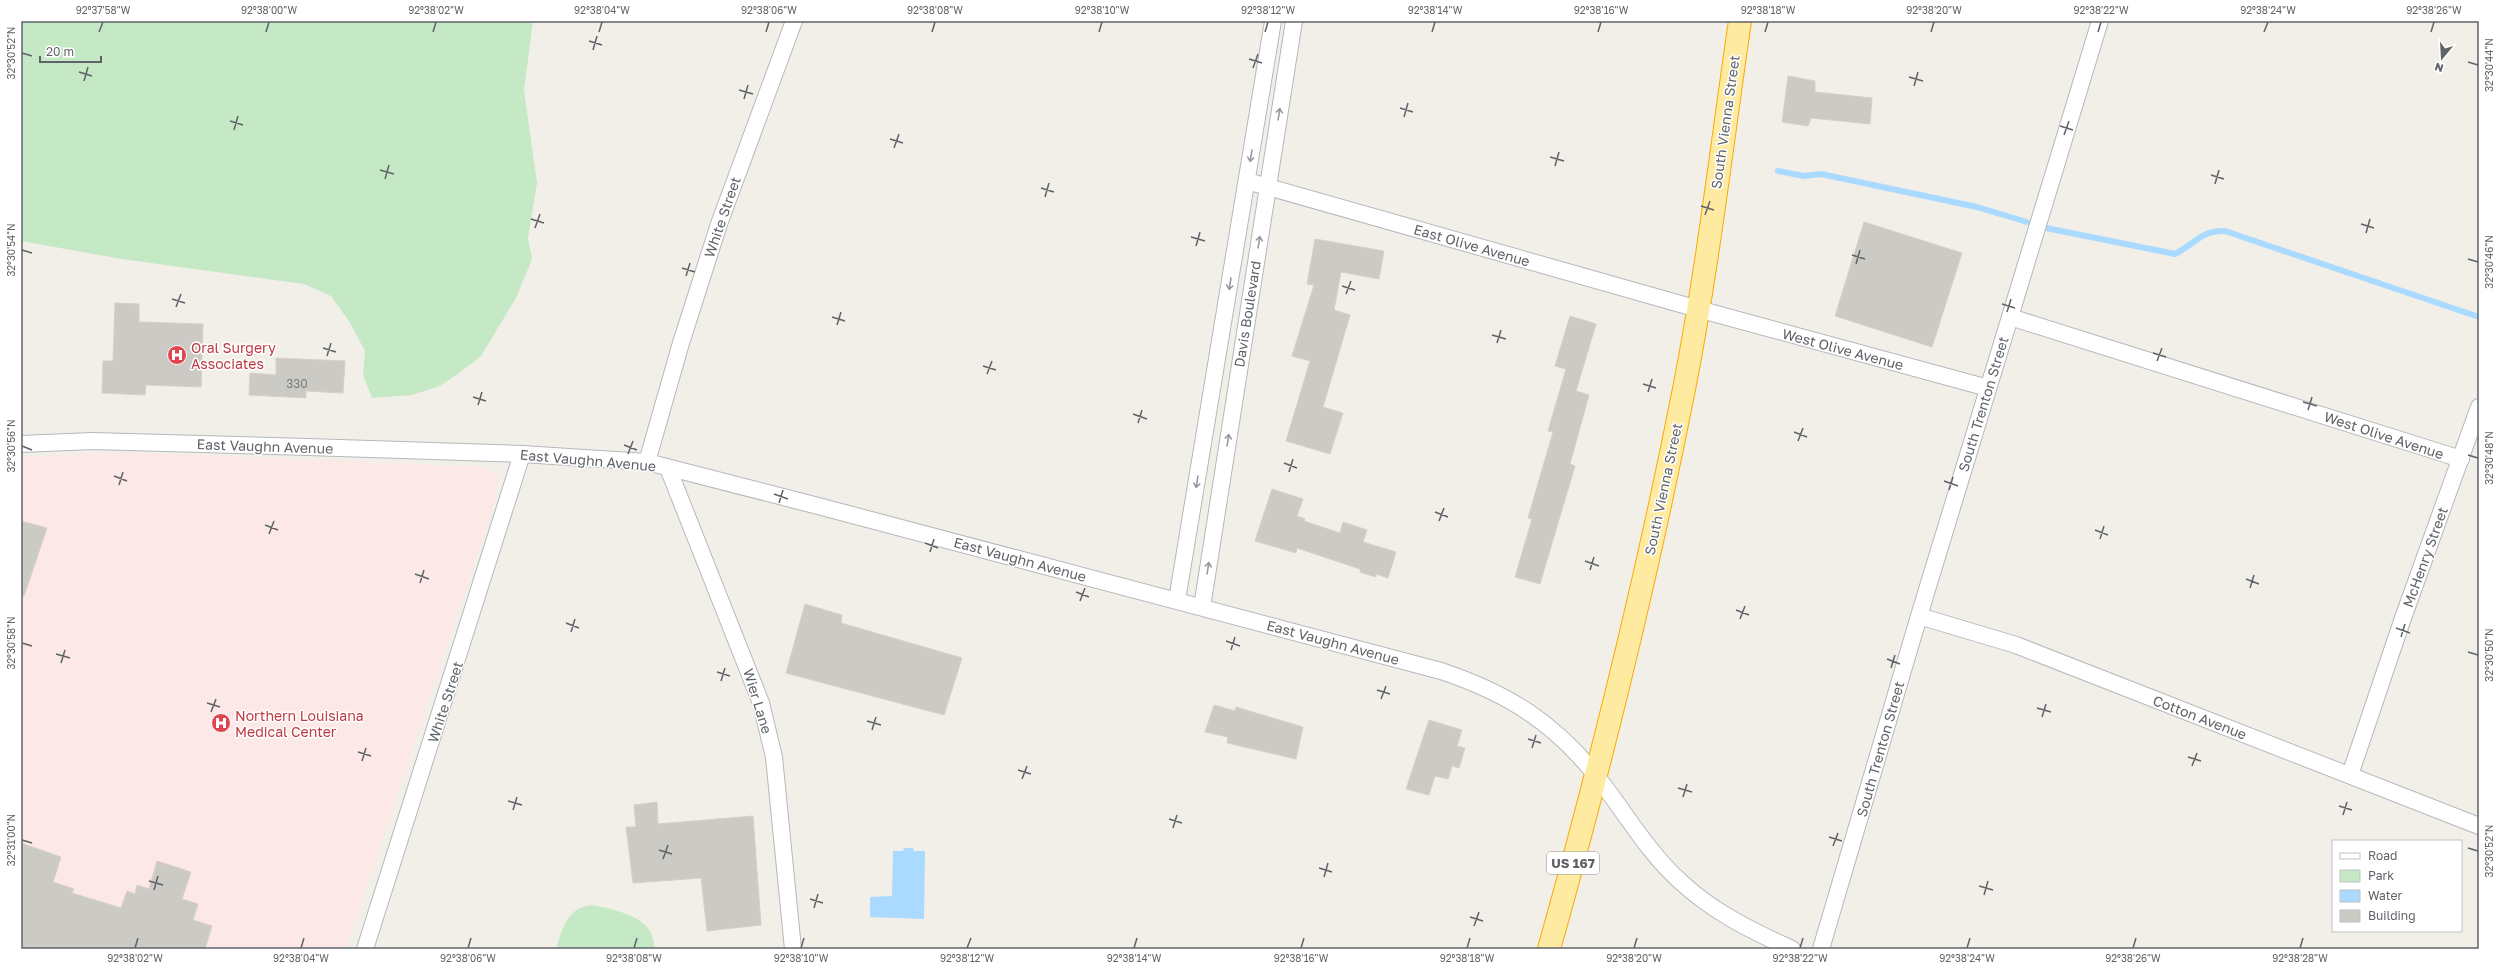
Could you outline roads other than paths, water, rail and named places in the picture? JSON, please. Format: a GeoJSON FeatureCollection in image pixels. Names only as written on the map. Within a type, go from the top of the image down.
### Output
{"type":"FeatureCollection","features":[{"type":"Feature","properties":{"kind":"highway","name":"South Vienna Street"},"geometry":{"type":"LineString","coordinates":[[1549,949],[1597,777],[1641,594],[1684,388],[1698,310],[1740,21]]}},
{"type":"Feature","properties":{"kind":"street","name":"White Street"},"geometry":{"type":"LineString","coordinates":[[647,462],[681,343],[719,224],[794,21]]}},
{"type":"Feature","properties":{"kind":"street","name":"Davis Boulevard"},"geometry":{"type":"LineString","coordinates":[[1177,600],[1273,21]]}},
{"type":"Feature","properties":{"kind":"street","name":"Davis Boulevard"},"geometry":{"type":"LineString","coordinates":[[1202,607],[1294,21]]}},
{"type":"Feature","properties":{"kind":"street","name":"South Trenton Street"},"geometry":{"type":"LineString","coordinates":[[1821,949],[1919,616],[2100,21]]}},
{"type":"Feature","properties":{"kind":"street","name":"East Olive Avenue"},"geometry":{"type":"LineString","coordinates":[[1247,181],[1698,310]]}},
{"type":"Feature","properties":{"kind":"street","name":"West Olive Avenue"},"geometry":{"type":"LineString","coordinates":[[1698,310],[1988,388]]}},
{"type":"Feature","properties":{"kind":"street","name":"West Olive Avenue"},"geometry":{"type":"LineString","coordinates":[[2010,317],[2461,459]]}},
{"type":"Feature","properties":{"kind":"street","name":"McHenry Street"},"geometry":{"type":"LineString","coordinates":[[2350,775],[2403,618],[2479,407]]}},
{"type":"Feature","properties":{"kind":"street","name":"East Vaughn Avenue"},"geometry":{"type":"LineString","coordinates":[[21,444],[92,441],[522,454],[647,462],[1177,600],[1469,681],[1523,706],[1551,728],[1597,777],[1641,836],[1680,882],[1712,907],[1750,930],[1792,949]]}},
{"type":"Feature","properties":{"kind":"street","name":"White Street"},"geometry":{"type":"LineString","coordinates":[[365,949],[522,454]]}},
{"type":"Feature","properties":{"kind":"street","name":"Wier Lane"},"geometry":{"type":"LineString","coordinates":[[668,468],[761,704],[774,757],[793,949]]}},
{"type":"Feature","properties":{"kind":"street","name":"Cotton Avenue"},"geometry":{"type":"LineString","coordinates":[[1919,616],[2016,645],[2479,826]]}},
{"type":"Feature","properties":{"kind":"water"},"geometry":{"type":"Polygon","coordinates":[[[904,848],[913,848],[914,851],[925,851],[924,919],[870,917],[870,897],[892,896],[893,851],[903,851],[904,848]]]}},
{"type":"Feature","properties":{"kind":"waterway"},"geometry":{"type":"LineString","coordinates":[[1778,171],[1804,176],[1821,174],[1977,207],[2027,222]]}},
{"type":"Feature","properties":{"kind":"waterway"},"geometry":{"type":"LineString","coordinates":[[2046,228],[2175,254],[2204,235],[2217,231],[2225,231],[2479,317]]}},
{"type":"Feature","properties":{"kind":"place","name":"Oral Surgery Associates"},"geometry":{"type":"Point","coordinates":[177,355]}},
{"type":"Feature","properties":{"kind":"place","name":"Northern Louisiana Medical Center"},"geometry":{"type":"Point","coordinates":[221,723]}}]}
